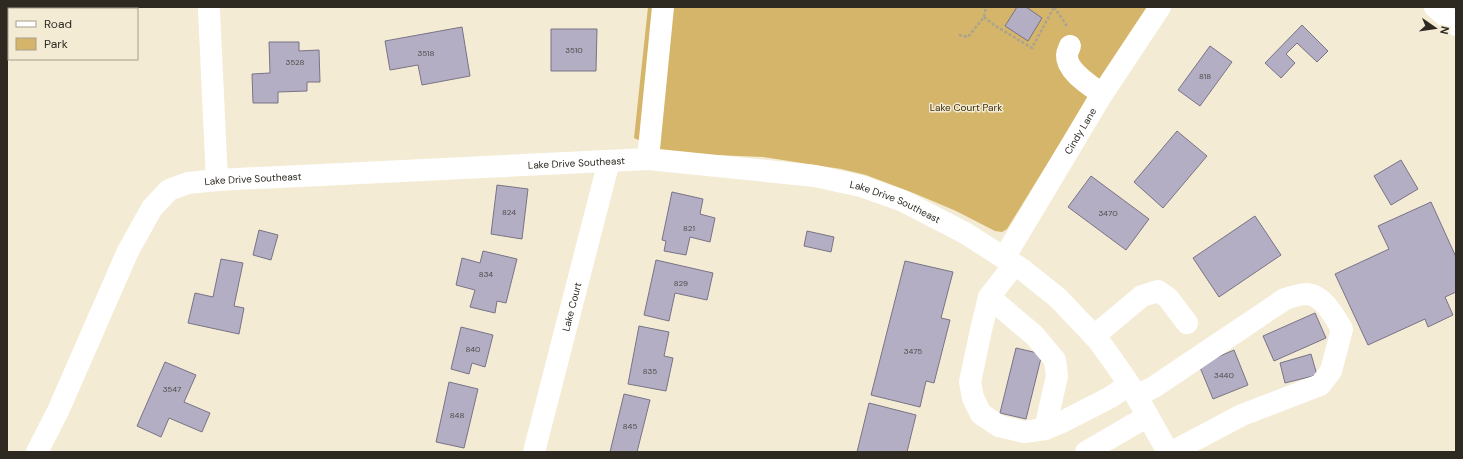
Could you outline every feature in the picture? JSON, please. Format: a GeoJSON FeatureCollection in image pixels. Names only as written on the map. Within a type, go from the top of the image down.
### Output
{"type":"FeatureCollection","features":[{"type":"Feature","properties":{"kind":"street"},"geometry":{"type":"LineString","coordinates":[[648,159],[663,7]]}},
{"type":"Feature","properties":{"kind":"street","name":"Cindy Lane"},"geometry":{"type":"LineString","coordinates":[[989,297],[1102,94],[1160,7]]}},
{"type":"Feature","properties":{"kind":"street"},"geometry":{"type":"LineString","coordinates":[[1435,7],[1456,25]]}},
{"type":"Feature","properties":{"kind":"street"},"geometry":{"type":"LineString","coordinates":[[209,11],[218,180]]}},
{"type":"Feature","properties":{"kind":"street"},"geometry":{"type":"LineString","coordinates":[[1070,39],[1067,55],[1069,64],[1080,78],[1102,94]]}},
{"type":"Feature","properties":{"kind":"street","name":"Lake Drive Southeast"},"geometry":{"type":"LineString","coordinates":[[37,452],[58,411],[128,251],[152,208],[169,190],[188,183],[218,180],[648,159],[804,174],[839,180],[889,195],[965,233],[1009,261],[1058,298],[1094,336],[1133,390],[1168,452]]}},
{"type":"Feature","properties":{"kind":"street","name":"Lake Court"},"geometry":{"type":"LineString","coordinates":[[534,452],[609,161]]}},
{"type":"Feature","properties":{"kind":"street"},"geometry":{"type":"LineString","coordinates":[[1094,336],[1142,296],[1158,291],[1168,298],[1187,323]]}},
{"type":"Feature","properties":{"kind":"street"},"geometry":{"type":"LineString","coordinates":[[1045,430],[1057,376],[1055,360],[1034,335],[989,297],[970,382],[972,398],[981,414],[999,426],[1024,432],[1045,430],[1109,398],[1133,390],[1154,387],[1285,299],[1307,294],[1323,301],[1334,315],[1342,329],[1331,371],[1320,385],[1242,415],[1172,452]]}},
{"type":"Feature","properties":{"kind":"street"},"geometry":{"type":"LineString","coordinates":[[1086,452],[1148,416]]}},
{"type":"Feature","properties":{"kind":"path"},"geometry":{"type":"LineString","coordinates":[[959,35],[968,37],[984,17],[986,7]]}},
{"type":"Feature","properties":{"kind":"path"},"geometry":{"type":"LineString","coordinates":[[984,17],[994,25],[1032,48],[1054,7]]}},
{"type":"Feature","properties":{"kind":"path"},"geometry":{"type":"LineString","coordinates":[[1054,7],[1070,39]]}},
{"type":"Feature","properties":{"kind":"green space","name":"Lake Court Park"},"geometry":{"type":"Polygon","coordinates":[[[648,7],[1148,7],[1057,148],[1007,229],[1002,232],[995,231],[956,211],[916,194],[866,175],[841,169],[763,157],[668,153],[634,138],[648,7]]]}},
{"type":"Feature","properties":{"kind":"building"},"geometry":{"type":"Polygon","coordinates":[[[1017,7],[1026,7],[1042,18],[1028,41],[1005,26],[1017,7]]]}},
{"type":"Feature","properties":{"kind":"building"},"geometry":{"type":"Polygon","coordinates":[[[1302,25],[1328,51],[1317,62],[1297,43],[1286,54],[1295,63],[1281,78],[1265,63],[1302,25]]]}},
{"type":"Feature","properties":{"kind":"building"},"geometry":{"type":"Polygon","coordinates":[[[462,27],[470,76],[422,85],[418,65],[390,70],[385,41],[462,27]]]}},
{"type":"Feature","properties":{"kind":"building"},"geometry":{"type":"Polygon","coordinates":[[[551,29],[597,29],[596,71],[551,71],[551,29]]]}},
{"type":"Feature","properties":{"kind":"building"},"geometry":{"type":"Polygon","coordinates":[[[269,42],[299,42],[299,51],[319,50],[320,82],[307,82],[307,91],[278,92],[278,103],[253,103],[252,74],[270,73],[269,42]]]}},
{"type":"Feature","properties":{"kind":"building"},"geometry":{"type":"Polygon","coordinates":[[[1210,46],[1232,62],[1200,106],[1178,90],[1210,46]]]}},
{"type":"Feature","properties":{"kind":"building"},"geometry":{"type":"Polygon","coordinates":[[[1177,131],[1207,156],[1163,208],[1134,182],[1177,131]]]}},
{"type":"Feature","properties":{"kind":"building"},"geometry":{"type":"Polygon","coordinates":[[[1401,160],[1418,189],[1391,205],[1374,176],[1401,160]]]}},
{"type":"Feature","properties":{"kind":"building"},"geometry":{"type":"Polygon","coordinates":[[[1091,176],[1149,219],[1126,250],[1068,207],[1091,176]]]}},
{"type":"Feature","properties":{"kind":"building"},"geometry":{"type":"Polygon","coordinates":[[[497,185],[528,189],[522,239],[491,234],[497,185]]]}},
{"type":"Feature","properties":{"kind":"building"},"geometry":{"type":"Polygon","coordinates":[[[672,192],[703,199],[700,214],[715,218],[710,242],[690,237],[686,255],[664,251],[666,241],[662,240],[672,192]]]}},
{"type":"Feature","properties":{"kind":"building"},"geometry":{"type":"Polygon","coordinates":[[[1431,202],[1456,257],[1456,292],[1445,297],[1453,315],[1428,327],[1425,319],[1368,345],[1335,274],[1389,249],[1378,226],[1431,202]]]}},
{"type":"Feature","properties":{"kind":"building"},"geometry":{"type":"Polygon","coordinates":[[[1255,216],[1281,255],[1219,297],[1193,258],[1255,216]]]}},
{"type":"Feature","properties":{"kind":"building"},"geometry":{"type":"Polygon","coordinates":[[[259,230],[278,235],[271,260],[253,255],[259,230]]]}},
{"type":"Feature","properties":{"kind":"building"},"geometry":{"type":"Polygon","coordinates":[[[807,231],[834,237],[831,252],[804,246],[807,231]]]}},
{"type":"Feature","properties":{"kind":"building"},"geometry":{"type":"Polygon","coordinates":[[[483,251],[517,259],[506,303],[497,301],[495,313],[470,307],[475,290],[456,285],[462,258],[480,263],[483,251]]]}},
{"type":"Feature","properties":{"kind":"building"},"geometry":{"type":"Polygon","coordinates":[[[221,259],[243,263],[234,306],[244,308],[239,334],[188,323],[195,293],[213,297],[221,259]]]}},
{"type":"Feature","properties":{"kind":"building"},"geometry":{"type":"Polygon","coordinates":[[[656,260],[713,273],[707,300],[675,293],[669,321],[644,315],[656,260]]]}},
{"type":"Feature","properties":{"kind":"building"},"geometry":{"type":"Polygon","coordinates":[[[905,261],[953,272],[941,318],[950,320],[934,383],[926,381],[920,407],[871,395],[905,261]]]}},
{"type":"Feature","properties":{"kind":"building"},"geometry":{"type":"Polygon","coordinates":[[[1315,313],[1326,338],[1274,361],[1263,336],[1315,313]]]}},
{"type":"Feature","properties":{"kind":"building"},"geometry":{"type":"Polygon","coordinates":[[[639,326],[669,332],[664,356],[673,358],[666,391],[628,384],[639,326]]]}},
{"type":"Feature","properties":{"kind":"building"},"geometry":{"type":"Polygon","coordinates":[[[461,327],[493,335],[485,367],[472,363],[469,374],[451,369],[461,327]]]}},
{"type":"Feature","properties":{"kind":"building"},"geometry":{"type":"Polygon","coordinates":[[[1016,348],[1042,354],[1026,419],[1000,413],[1016,348]]]}},
{"type":"Feature","properties":{"kind":"building"},"geometry":{"type":"Polygon","coordinates":[[[1234,350],[1248,385],[1213,399],[1199,365],[1234,350]]]}},
{"type":"Feature","properties":{"kind":"building"},"geometry":{"type":"Polygon","coordinates":[[[1311,354],[1317,375],[1285,383],[1280,363],[1311,354]]]}},
{"type":"Feature","properties":{"kind":"building"},"geometry":{"type":"Polygon","coordinates":[[[165,362],[196,375],[184,402],[210,413],[202,432],[169,418],[161,437],[137,426],[165,362]]]}},
{"type":"Feature","properties":{"kind":"building"},"geometry":{"type":"Polygon","coordinates":[[[449,382],[478,389],[464,448],[436,442],[449,382]]]}},
{"type":"Feature","properties":{"kind":"building"},"geometry":{"type":"Polygon","coordinates":[[[624,394],[650,400],[637,452],[610,452],[624,394]]]}},
{"type":"Feature","properties":{"kind":"building"},"geometry":{"type":"Polygon","coordinates":[[[869,403],[916,415],[907,452],[857,452],[869,403]]]}}]}
